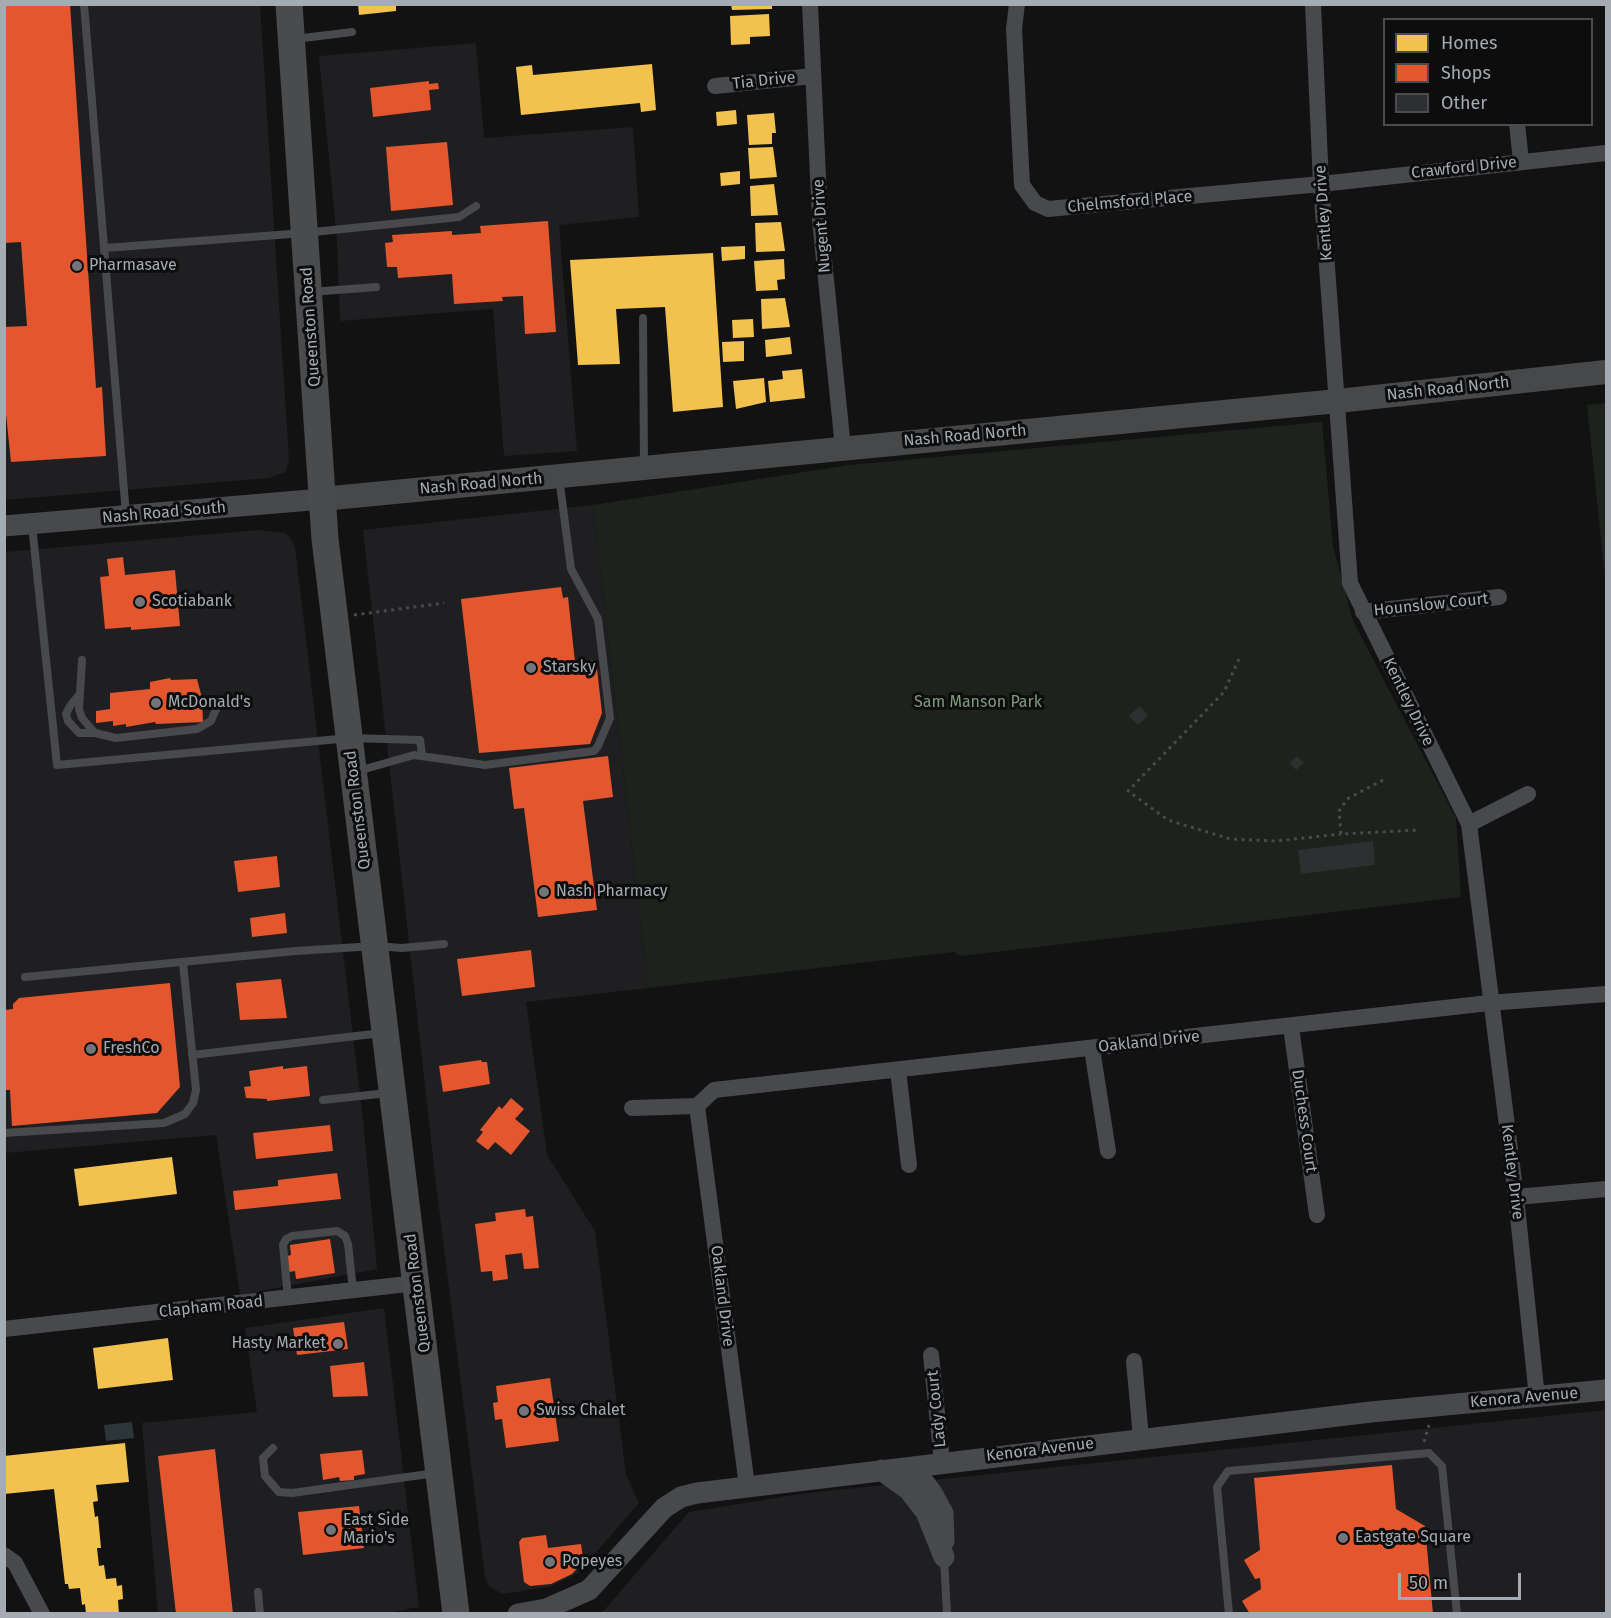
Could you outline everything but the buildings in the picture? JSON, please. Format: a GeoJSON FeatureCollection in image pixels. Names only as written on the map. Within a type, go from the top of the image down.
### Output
{"type":"FeatureCollection","features":[{"type":"Feature","properties":{"kind":"main road","name":"Queenston Road"},"geometry":{"type":"LineString","coordinates":[[289,4],[322,499],[334,617],[456,1614]]}},
{"type":"Feature","properties":{"kind":"main road","name":"Nash Road North"},"geometry":{"type":"LineString","coordinates":[[322,499],[1338,401],[1606,372]]}},
{"type":"Feature","properties":{"kind":"street","name":"Nugent Drive"},"geometry":{"type":"LineString","coordinates":[[810,4],[820,220],[843,448]]}},
{"type":"Feature","properties":{"kind":"street","name":"Chelmsford Place"},"geometry":{"type":"LineString","coordinates":[[1017,4],[1014,29],[1022,185],[1035,203],[1048,208],[1066,208],[1321,184]]}},
{"type":"Feature","properties":{"kind":"street","name":"Kentley Drive"},"geometry":{"type":"LineString","coordinates":[[1313,4],[1321,184],[1350,583],[1469,824],[1489,1003],[1516,1197],[1537,1397]]}},
{"type":"Feature","properties":{"kind":"street","name":"Tia Drive"},"geometry":{"type":"LineString","coordinates":[[715,86],[813,76]]}},
{"type":"Feature","properties":{"kind":"street"},"geometry":{"type":"LineString","coordinates":[[1517,126],[1521,161]]}},
{"type":"Feature","properties":{"kind":"street","name":"Crawford Drive"},"geometry":{"type":"LineString","coordinates":[[1321,184],[1606,153]]}},
{"type":"Feature","properties":{"kind":"street","name":"Nash Road South"},"geometry":{"type":"LineString","coordinates":[[4,526],[322,499]]}},
{"type":"Feature","properties":{"kind":"street","name":"Hounslow Court"},"geometry":{"type":"LineString","coordinates":[[1364,612],[1498,597]]}},
{"type":"Feature","properties":{"kind":"street"},"geometry":{"type":"LineString","coordinates":[[1469,824],[1528,794]]}},
{"type":"Feature","properties":{"kind":"street","name":"Oakland Drive"},"geometry":{"type":"LineString","coordinates":[[747,1486],[697,1106],[714,1090],[1489,1003],[1606,994]]}},
{"type":"Feature","properties":{"kind":"street","name":"Duchess Court"},"geometry":{"type":"LineString","coordinates":[[1291,1027],[1317,1215]]}},
{"type":"Feature","properties":{"kind":"street"},"geometry":{"type":"LineString","coordinates":[[1092,1049],[1108,1151]]}},
{"type":"Feature","properties":{"kind":"street"},"geometry":{"type":"LineString","coordinates":[[898,1070],[909,1165]]}},
{"type":"Feature","properties":{"kind":"street"},"geometry":{"type":"LineString","coordinates":[[632,1108],[697,1106]]}},
{"type":"Feature","properties":{"kind":"street"},"geometry":{"type":"LineString","coordinates":[[1516,1197],[1606,1189]]}},
{"type":"Feature","properties":{"kind":"street","name":"Clapham Road"},"geometry":{"type":"LineString","coordinates":[[4,1329],[417,1283]]}},
{"type":"Feature","properties":{"kind":"street","name":"Lady Court"},"geometry":{"type":"LineString","coordinates":[[931,1355],[942,1462]]}},
{"type":"Feature","properties":{"kind":"street"},"geometry":{"type":"LineString","coordinates":[[1134,1361],[1141,1438]]}},
{"type":"Feature","properties":{"kind":"street","name":"Kenora Avenue"},"geometry":{"type":"LineString","coordinates":[[518,1614],[546,1609],[589,1590],[664,1508],[681,1497],[747,1486],[1141,1438],[1606,1390]]}},
{"type":"Feature","properties":{"kind":"street"},"geometry":{"type":"LineString","coordinates":[[912,1467],[932,1493],[943,1514],[944,1557]]}},
{"type":"Feature","properties":{"kind":"street"},"geometry":{"type":"LineString","coordinates":[[881,1470],[909,1490],[926,1512],[944,1557]]}},
{"type":"Feature","properties":{"kind":"street"},"geometry":{"type":"LineString","coordinates":[[4,1555],[15,1563],[42,1614]]}},
{"type":"Feature","properties":{"kind":"lane"},"geometry":{"type":"LineString","coordinates":[[84,4],[126,516]]}},
{"type":"Feature","properties":{"kind":"lane"},"geometry":{"type":"LineString","coordinates":[[291,39],[352,32]]}},
{"type":"Feature","properties":{"kind":"lane"},"geometry":{"type":"LineString","coordinates":[[105,248],[304,233],[459,217],[476,206]]}},
{"type":"Feature","properties":{"kind":"lane"},"geometry":{"type":"LineString","coordinates":[[308,292],[376,287]]}},
{"type":"Feature","properties":{"kind":"lane"},"geometry":{"type":"LineString","coordinates":[[643,318],[644,468]]}},
{"type":"Feature","properties":{"kind":"lane"},"geometry":{"type":"LineString","coordinates":[[354,772],[422,754],[485,765],[594,751],[606,731],[610,718],[598,619],[571,569],[559,476]]}},
{"type":"Feature","properties":{"kind":"lane"},"geometry":{"type":"LineString","coordinates":[[32,524],[57,765],[350,738],[420,740],[422,754]]}},
{"type":"Feature","properties":{"kind":"lane"},"geometry":{"type":"LineString","coordinates":[[82,660],[79,695],[82,718],[95,733]]}},
{"type":"Feature","properties":{"kind":"lane"},"geometry":{"type":"LineString","coordinates":[[79,695],[66,714],[68,721],[79,733],[95,733],[116,738],[197,729],[211,721],[218,707]]}},
{"type":"Feature","properties":{"kind":"lane"},"geometry":{"type":"LineString","coordinates":[[25,977],[375,946],[402,948],[444,944]]}},
{"type":"Feature","properties":{"kind":"lane"},"geometry":{"type":"LineString","coordinates":[[4,1133],[164,1123],[178,1119],[194,1103],[196,1090],[183,963]]}},
{"type":"Feature","properties":{"kind":"lane"},"geometry":{"type":"LineString","coordinates":[[192,1055],[386,1033]]}},
{"type":"Feature","properties":{"kind":"lane"},"geometry":{"type":"LineString","coordinates":[[323,1100],[393,1092]]}},
{"type":"Feature","properties":{"kind":"lane"},"geometry":{"type":"LineString","coordinates":[[288,1299],[283,1245],[292,1236],[337,1231],[345,1236],[353,1290]]}},
{"type":"Feature","properties":{"kind":"lane"},"geometry":{"type":"LineString","coordinates":[[273,1448],[263,1458],[265,1476],[279,1492],[292,1493],[439,1473]]}},
{"type":"Feature","properties":{"kind":"lane"},"geometry":{"type":"LineString","coordinates":[[1229,1614],[1217,1487],[1228,1471],[1429,1453],[1442,1466],[1457,1614]]}},
{"type":"Feature","properties":{"kind":"lane"},"geometry":{"type":"LineString","coordinates":[[944,1557],[947,1614]]}},
{"type":"Feature","properties":{"kind":"lane"},"geometry":{"type":"LineString","coordinates":[[258,1592],[260,1614]]}},
{"type":"Feature","properties":{"kind":"path"},"geometry":{"type":"LineString","coordinates":[[334,617],[444,603]]}},
{"type":"Feature","properties":{"kind":"path"},"geometry":{"type":"LineString","coordinates":[[1239,659],[1224,692],[1128,790],[1168,820],[1230,839],[1276,841],[1341,834],[1420,830]]}},
{"type":"Feature","properties":{"kind":"path"},"geometry":{"type":"LineString","coordinates":[[1341,834],[1339,811],[1347,799],[1383,780]]}},
{"type":"Feature","properties":{"kind":"path"},"geometry":{"type":"LineString","coordinates":[[1429,1453],[1424,1443],[1434,1406]]}},
{"type":"Feature","properties":{"kind":"shaded area"},"geometry":{"type":"Polygon","coordinates":[[[5,5],[260,5],[289,461],[285,472],[269,478],[5,500],[5,5]]]}},
{"type":"Feature","properties":{"kind":"shaded area"},"geometry":{"type":"Polygon","coordinates":[[[476,43],[484,138],[633,127],[639,217],[559,225],[577,451],[504,456],[493,309],[340,321],[337,240],[319,56],[476,43]]]}},
{"type":"Feature","properties":{"kind":"shaded area"},"geometry":{"type":"Polygon","coordinates":[[[593,505],[648,988],[526,1002],[547,1155],[595,1231],[626,1474],[639,1503],[578,1573],[549,1587],[502,1594],[489,1586],[485,1577],[434,1167],[363,530],[593,505]]]}},
{"type":"Feature","properties":{"kind":"shaded area"},"geometry":{"type":"Polygon","coordinates":[[[259,530],[285,533],[295,547],[363,1120],[377,1269],[240,1295],[216,1135],[5,1153],[5,552],[259,530]]]}},
{"type":"Feature","properties":{"kind":"shaded area"},"geometry":{"type":"Polygon","coordinates":[[[384,1308],[419,1607],[381,1614],[158,1613],[142,1423],[257,1412],[245,1328],[384,1308]]]}},
{"type":"Feature","properties":{"kind":"shaded area"},"geometry":{"type":"Polygon","coordinates":[[[1606,1410],[1606,1613],[601,1614],[689,1512],[807,1493],[1606,1410]]]}},
{"type":"Feature","properties":{"kind":"shaded area"},"geometry":{"type":"Polygon","coordinates":[[[132,1422],[134,1438],[106,1441],[104,1425],[132,1422]]]}},
{"type":"Feature","properties":{"kind":"green space"},"geometry":{"type":"Polygon","coordinates":[[[1606,403],[1606,588],[1587,405],[1606,403]]]}},
{"type":"Feature","properties":{"kind":"green space","name":"Sam Manson Park"},"geometry":{"type":"Polygon","coordinates":[[[1322,422],[1333,546],[1353,621],[1456,818],[1461,897],[961,956],[953,952],[648,988],[593,505],[849,465],[1322,422]]]}},
{"type":"Feature","properties":{"kind":"place","name":"Pharmasave"},"geometry":{"type":"Point","coordinates":[77,266]}},
{"type":"Feature","properties":{"kind":"place","name":"Scotiabank"},"geometry":{"type":"Point","coordinates":[140,602]}},
{"type":"Feature","properties":{"kind":"place","name":"Starsky"},"geometry":{"type":"Point","coordinates":[531,668]}},
{"type":"Feature","properties":{"kind":"place","name":"McDonald's"},"geometry":{"type":"Point","coordinates":[156,703]}},
{"type":"Feature","properties":{"kind":"place","name":"Nash Pharmacy"},"geometry":{"type":"Point","coordinates":[544,892]}},
{"type":"Feature","properties":{"kind":"place","name":"FreshCo"},"geometry":{"type":"Point","coordinates":[91,1049]}},
{"type":"Feature","properties":{"kind":"place","name":"Hasty Market"},"geometry":{"type":"Point","coordinates":[338,1344]}},
{"type":"Feature","properties":{"kind":"place","name":"Swiss Chalet"},"geometry":{"type":"Point","coordinates":[524,1411]}},
{"type":"Feature","properties":{"kind":"place","name":"East Side Mario's"},"geometry":{"type":"Point","coordinates":[331,1530]}},
{"type":"Feature","properties":{"kind":"place","name":"Eastgate Square"},"geometry":{"type":"Point","coordinates":[1343,1538]}},
{"type":"Feature","properties":{"kind":"place","name":"Popeyes"},"geometry":{"type":"Point","coordinates":[550,1562]}}]}
